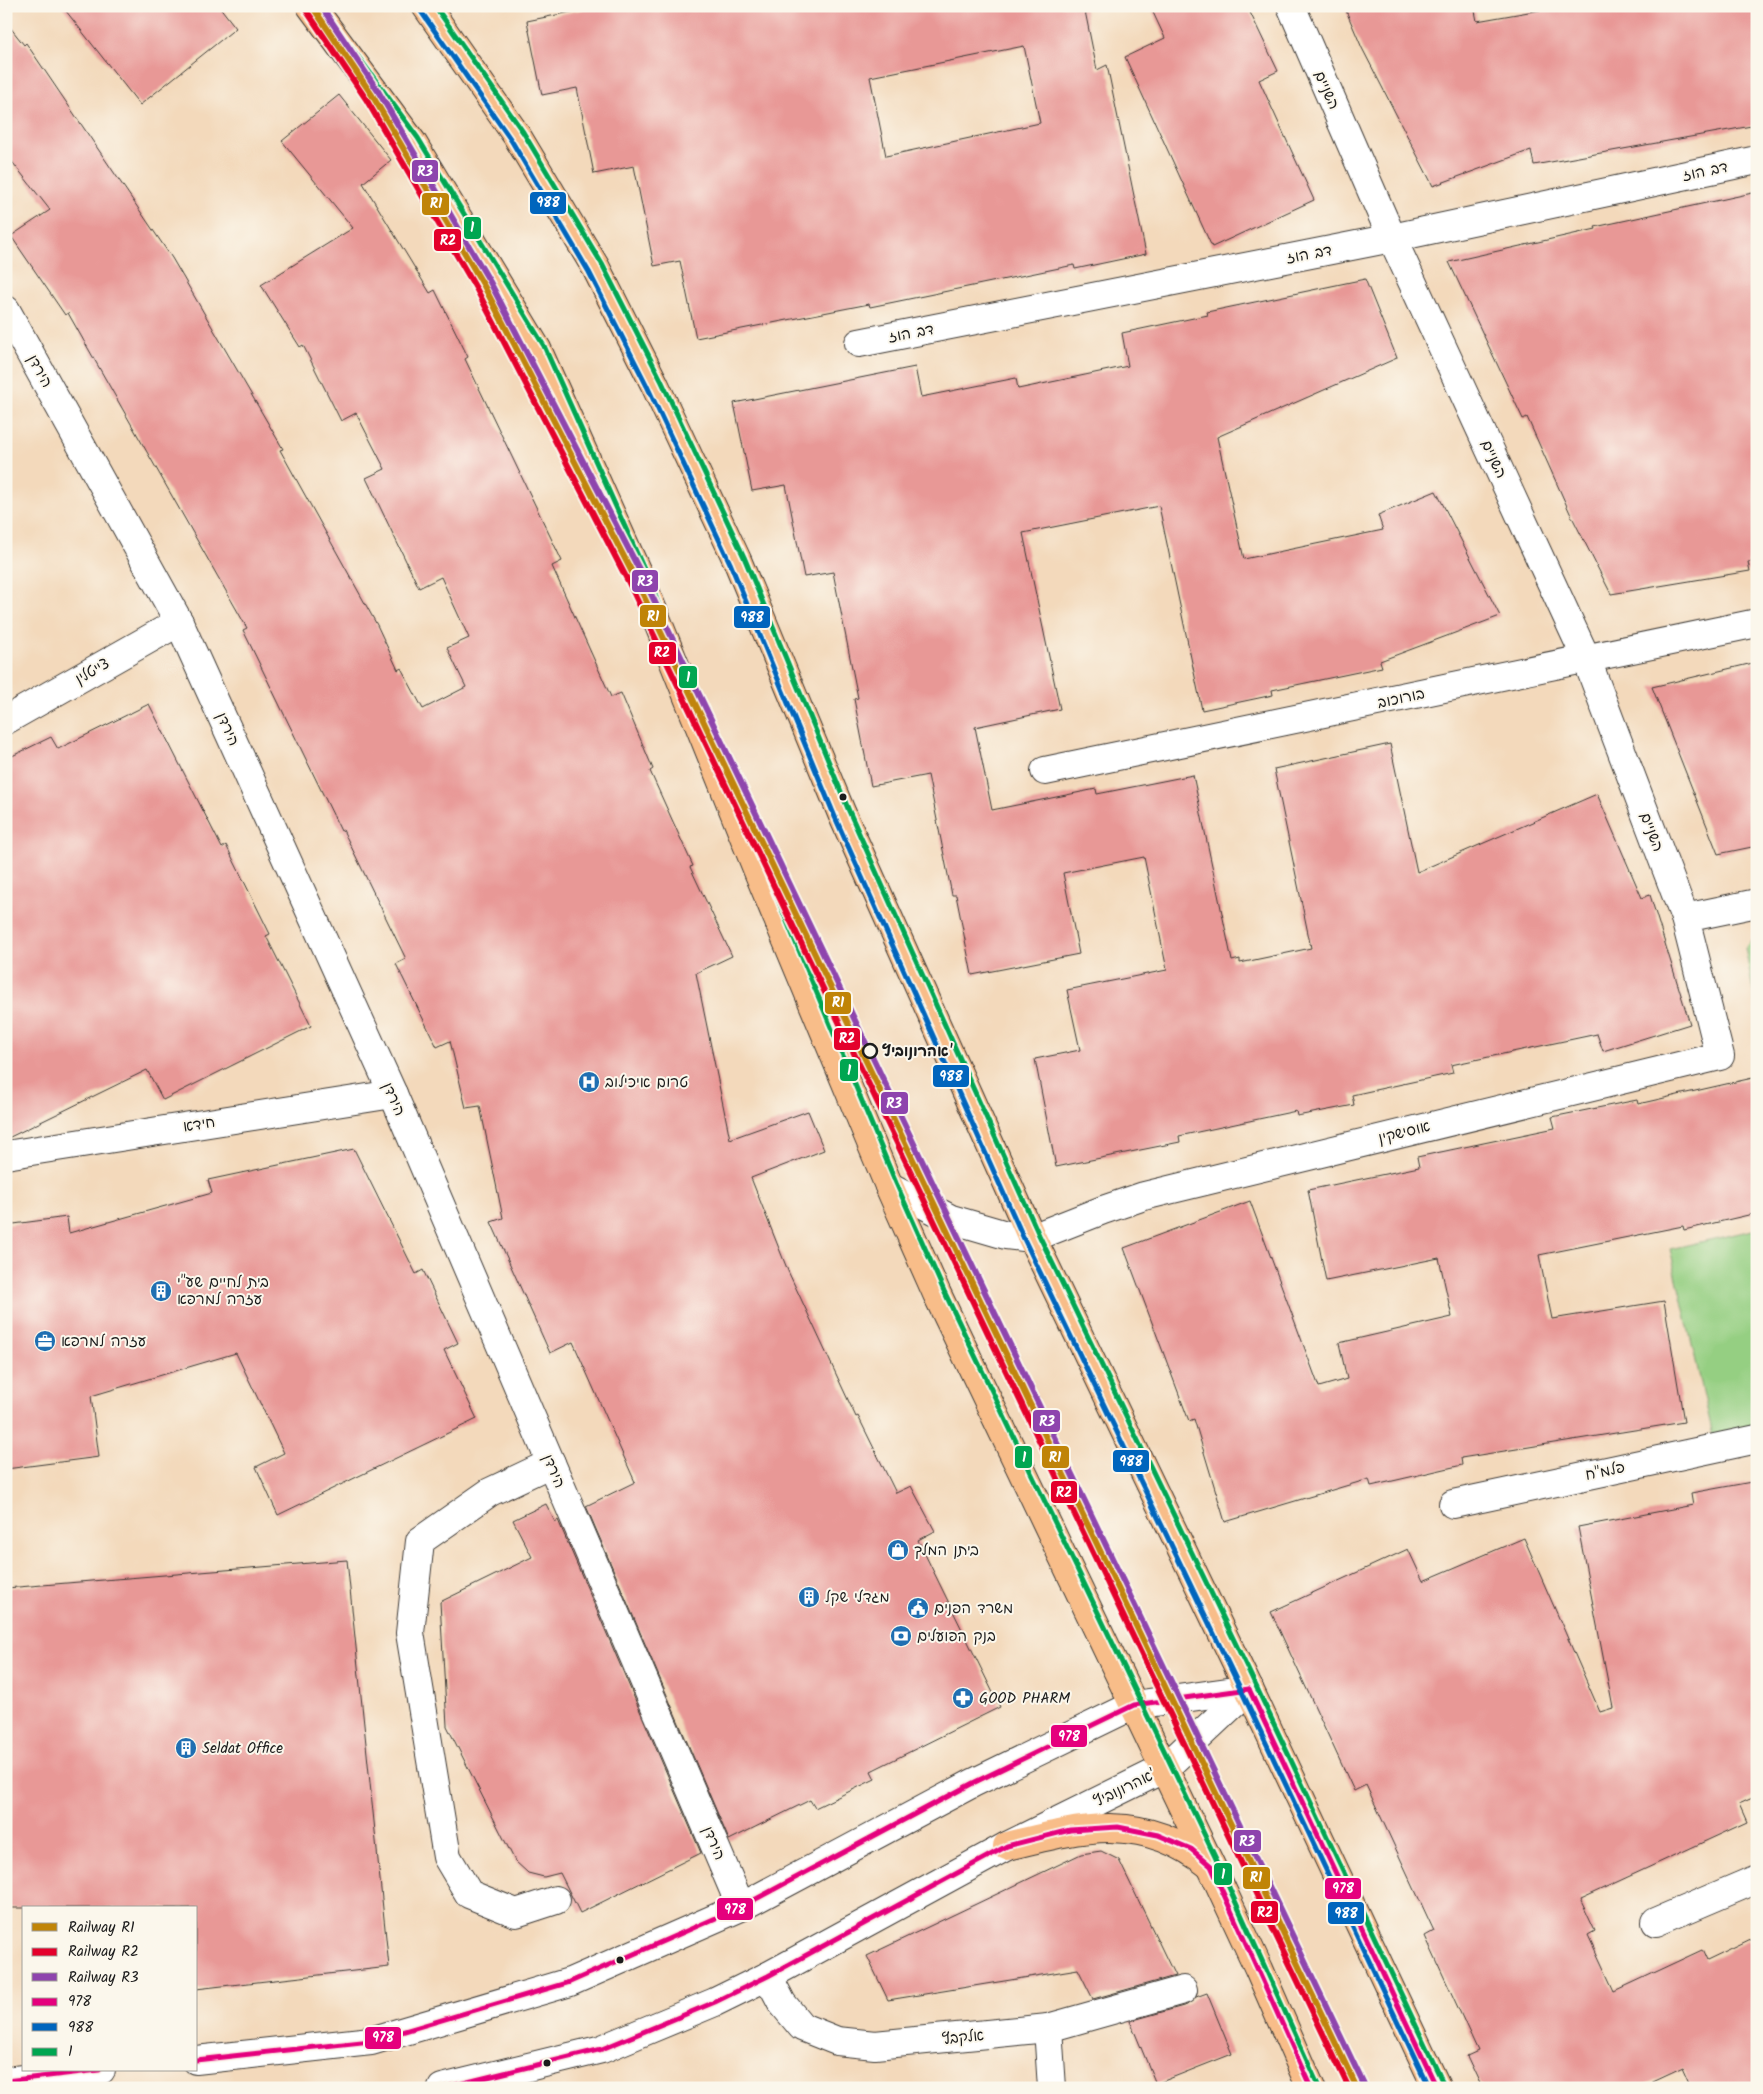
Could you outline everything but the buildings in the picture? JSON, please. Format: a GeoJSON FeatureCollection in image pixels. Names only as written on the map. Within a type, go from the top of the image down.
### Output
{"type":"FeatureCollection","features":[{"type":"Feature","properties":{"kind":"main road"},"geometry":{"type":"LineString","coordinates":[[311,6],[412,142],[536,349],[644,588],[758,874],[889,1186],[941,1302],[1211,1866],[1311,2088]]}},
{"type":"Feature","properties":{"kind":"main road"},"geometry":{"type":"LineString","coordinates":[[426,6],[517,136],[596,268],[654,383],[737,560],[842,814],[1032,1238],[1249,1689],[1437,2088]]}},
{"type":"Feature","properties":{"kind":"main road"},"geometry":{"type":"LineString","coordinates":[[1007,1846],[1070,1830],[1118,1827],[1158,1835],[1191,1849],[1211,1866]]}},
{"type":"Feature","properties":{"kind":"street","name":"השניים"},"geometry":{"type":"LineString","coordinates":[[1291,6],[1392,238],[1587,660],[1685,918]]}},
{"type":"Feature","properties":{"kind":"street","name":"דב הוז"},"geometry":{"type":"LineString","coordinates":[[859,343],[1392,238],[1757,160]]}},
{"type":"Feature","properties":{"kind":"street","name":"הירדן"},"geometry":{"type":"LineString","coordinates":[[6,310],[179,622],[392,1094],[741,1906]]}},
{"type":"Feature","properties":{"kind":"street","name":"צייטלין"},"geometry":{"type":"LineString","coordinates":[[6,720],[179,622]]}},
{"type":"Feature","properties":{"kind":"street","name":"בורוכוב"},"geometry":{"type":"LineString","coordinates":[[1045,771],[1587,660],[1757,623]]}},
{"type":"Feature","properties":{"kind":"street"},"geometry":{"type":"LineString","coordinates":[[1685,918],[1757,903]]}},
{"type":"Feature","properties":{"kind":"street","name":"אוסישקין"},"geometry":{"type":"LineString","coordinates":[[889,1186],[951,1218],[1006,1235],[1032,1238],[1153,1193],[1720,1056],[1685,918]]}},
{"type":"Feature","properties":{"kind":"street","name":"חידא"},"geometry":{"type":"LineString","coordinates":[[6,1155],[392,1094]]}},
{"type":"Feature","properties":{"kind":"street","name":"פלמ\"ח"},"geometry":{"type":"LineString","coordinates":[[1453,1504],[1757,1439]]}},
{"type":"Feature","properties":{"kind":"street"},"geometry":{"type":"LineString","coordinates":[[551,1463],[490,1492],[420,1541],[410,1633],[446,1857],[468,1894],[508,1910],[516,1913],[556,1900]]}},
{"type":"Feature","properties":{"kind":"street"},"geometry":{"type":"LineString","coordinates":[[198,2060],[371,2041],[570,1982],[741,1906],[973,1783],[1134,1705],[1249,1689]]}},
{"type":"Feature","properties":{"kind":"street","name":"אהרונוביץ'"},"geometry":{"type":"LineString","coordinates":[[442,2088],[602,2049],[715,2002],[768,1976],[1007,1846],[1165,1768],[1249,1689]]}},
{"type":"Feature","properties":{"kind":"street"},"geometry":{"type":"LineString","coordinates":[[1656,1922],[1757,1878]]}},
{"type":"Feature","properties":{"kind":"street","name":"אלקבץ"},"geometry":{"type":"LineString","coordinates":[[768,1976],[782,2003],[802,2028],[837,2041],[875,2045],[1048,2028],[1183,1990]]}},
{"type":"Feature","properties":{"kind":"street"},"geometry":{"type":"LineString","coordinates":[[1048,2028],[1052,2088]]}},
{"type":"Feature","properties":{"kind":"street"},"geometry":{"type":"LineString","coordinates":[[6,2081],[84,2072]]}},
{"type":"Feature","properties":{"kind":"green space"},"geometry":{"type":"Polygon","coordinates":[[[1757,936],[1757,1012],[1745,948],[1757,936]]]}},
{"type":"Feature","properties":{"kind":"green space"},"geometry":{"type":"Polygon","coordinates":[[[1757,1229],[1757,1425],[1713,1435],[1670,1249],[1757,1229]]]}},
{"type":"Feature","properties":{"kind":"rail line","name":"R1"},"geometry":{"type":"LineString","coordinates":[[312,6],[372,95],[484,286],[635,578],[1357,2088]]}},
{"type":"Feature","properties":{"kind":"rail line","name":"R3"},"geometry":{"type":"LineString","coordinates":[[321,6],[378,91],[490,282],[642,575],[1364,2085]]}},
{"type":"Feature","properties":{"kind":"rail line","name":"R2"},"geometry":{"type":"LineString","coordinates":[[306,10],[366,99],[477,290],[628,581],[1349,2088]]}},
{"type":"Feature","properties":{"kind":"transit line","name":"1"},"geometry":{"type":"LineString","coordinates":[[321,6],[418,138],[544,346],[651,585],[766,871],[896,1183],[944,1291],[1218,1863],[1318,2085]]}},
{"type":"Feature","properties":{"kind":"transit line","name":"1"},"geometry":{"type":"LineString","coordinates":[[435,6],[523,132],[602,264],[661,380],[744,557],[849,811],[1039,1235],[1256,1686],[1444,2085]]}},
{"type":"Feature","properties":{"kind":"transit line","name":"988"},"geometry":{"type":"LineString","coordinates":[[420,10],[511,140],[589,272],[647,386],[730,563],[835,817],[1025,1241],[1242,1692],[1429,2088]]}},
{"type":"Feature","properties":{"kind":"transit line","name":"978"},"geometry":{"type":"LineString","coordinates":[[1249,1689],[1437,2088]]}},
{"type":"Feature","properties":{"kind":"transit line","name":"978"},"geometry":{"type":"LineString","coordinates":[[198,2060],[371,2041],[570,1982],[741,1907],[973,1783],[1134,1705],[1249,1689]]}},
{"type":"Feature","properties":{"kind":"transit line","name":"978"},"geometry":{"type":"LineString","coordinates":[[443,2088],[602,2049],[715,2002],[768,1976],[1007,1846],[1070,1830],[1118,1827],[1158,1835],[1191,1849],[1211,1866],[1311,2088]]}},
{"type":"Feature","properties":{"kind":"transit line","name":"978"},"geometry":{"type":"LineString","coordinates":[[6,2081],[82,2072]]}},
{"type":"Feature","properties":{"kind":"place","name":"אהרונוביץ'"},"geometry":{"type":"Point","coordinates":[870,1051]}},
{"type":"Feature","properties":{"kind":"place","name":"טרום איכילוב"},"geometry":{"type":"Point","coordinates":[589,1082]}},
{"type":"Feature","properties":{"kind":"place","name":"בית לחיים שע\"י עזרה למרפא"},"geometry":{"type":"Point","coordinates":[161,1291]}},
{"type":"Feature","properties":{"kind":"place","name":"עזרה למרפא"},"geometry":{"type":"Point","coordinates":[45,1341]}},
{"type":"Feature","properties":{"kind":"place","name":"ביתן המלך"},"geometry":{"type":"Point","coordinates":[898,1550]}},
{"type":"Feature","properties":{"kind":"place","name":"מגדלי שקל"},"geometry":{"type":"Point","coordinates":[809,1597]}},
{"type":"Feature","properties":{"kind":"place","name":"משרד הפנים"},"geometry":{"type":"Point","coordinates":[918,1608]}},
{"type":"Feature","properties":{"kind":"place","name":"בנק הפועלים"},"geometry":{"type":"Point","coordinates":[901,1636]}},
{"type":"Feature","properties":{"kind":"place","name":"GOOD PHARM"},"geometry":{"type":"Point","coordinates":[963,1698]}},
{"type":"Feature","properties":{"kind":"place","name":"Seldat Office"},"geometry":{"type":"Point","coordinates":[186,1748]}}]}
